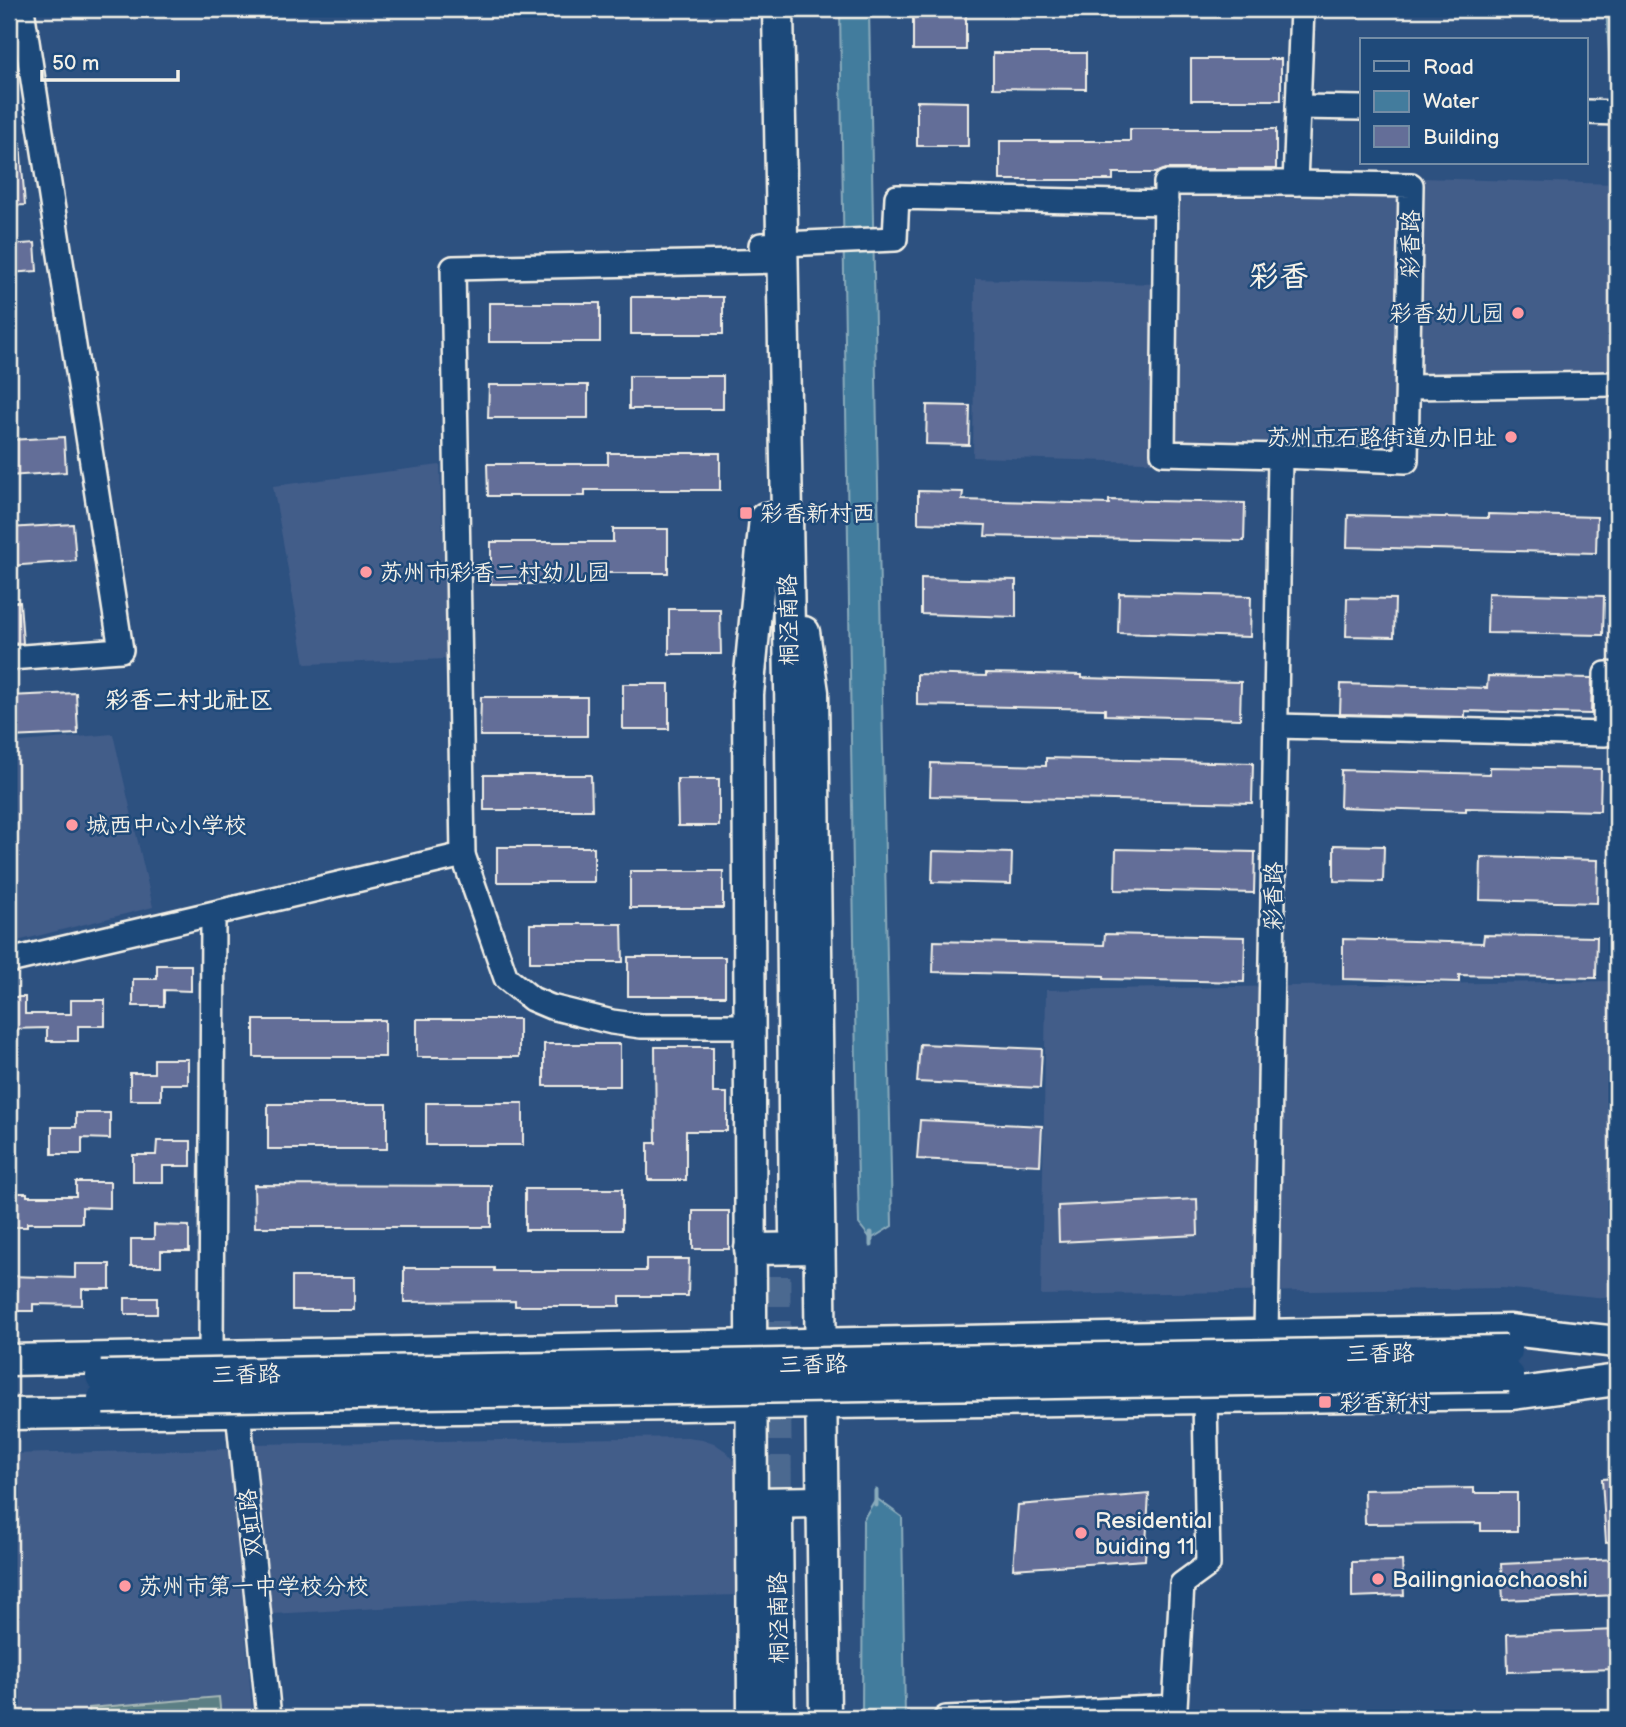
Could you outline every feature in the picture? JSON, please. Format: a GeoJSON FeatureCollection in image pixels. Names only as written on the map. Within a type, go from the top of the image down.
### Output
{"type":"FeatureCollection","features":[{"type":"Feature","properties":{"kind":"main road","name":"桐泾南路"},"geometry":{"type":"LineString","coordinates":[[758,9],[772,253]]}},
{"type":"Feature","properties":{"kind":"main road","name":"桐泾南路"},"geometry":{"type":"LineString","coordinates":[[778,9],[772,253],[776,518],[770,742],[785,1231]]}},
{"type":"Feature","properties":{"kind":"main road"},"geometry":{"type":"LineString","coordinates":[[752,1718],[748,694],[776,518]]}},
{"type":"Feature","properties":{"kind":"main road"},"geometry":{"type":"LineString","coordinates":[[776,518],[813,692],[821,1404],[799,1513],[825,1718]]}},
{"type":"Feature","properties":{"kind":"main road"},"geometry":{"type":"LineString","coordinates":[[751,1249],[820,1248]]}},
{"type":"Feature","properties":{"kind":"main road"},"geometry":{"type":"LineString","coordinates":[[9,1360],[1510,1330],[1617,1343]]}},
{"type":"Feature","properties":{"kind":"main road","name":"三香路"},"geometry":{"type":"LineString","coordinates":[[1508,1364],[1617,1343]]}},
{"type":"Feature","properties":{"kind":"main road","name":"三香路"},"geometry":{"type":"LineString","coordinates":[[9,1405],[102,1387],[1508,1364],[1617,1379]]}},
{"type":"Feature","properties":{"kind":"main road","name":"三香路"},"geometry":{"type":"LineString","coordinates":[[9,1372],[102,1387]]}},
{"type":"Feature","properties":{"kind":"main road"},"geometry":{"type":"LineString","coordinates":[[9,1414],[1513,1394],[1617,1379]]}},
{"type":"Feature","properties":{"kind":"main road"},"geometry":{"type":"LineString","coordinates":[[752,1503],[799,1513]]}},
{"type":"Feature","properties":{"kind":"main road","name":"桐泾南路"},"geometry":{"type":"LineString","coordinates":[[779,1718],[799,1513]]}},
{"type":"Feature","properties":{"kind":"main road","name":"桐泾南路"},"geometry":{"type":"LineString","coordinates":[[799,1513],[800,1718]]}},
{"type":"Feature","properties":{"kind":"street"},"geometry":{"type":"LineString","coordinates":[[9,658],[121,650],[22,9]]}},
{"type":"Feature","properties":{"kind":"street"},"geometry":{"type":"LineString","coordinates":[[1295,183],[1302,9]]}},
{"type":"Feature","properties":{"kind":"street"},"geometry":{"type":"LineString","coordinates":[[1298,107],[1360,108]]}},
{"type":"Feature","properties":{"kind":"street","name":"彩香路"},"geometry":{"type":"LineString","coordinates":[[1166,183],[1295,183],[1411,185],[1406,461],[1163,453],[1166,183]]}},
{"type":"Feature","properties":{"kind":"street"},"geometry":{"type":"LineString","coordinates":[[750,1026],[641,1026],[612,1022],[551,1007],[532,999],[506,978],[463,855],[453,268],[772,253],[838,241],[895,239],[897,197],[1166,203]]}},
{"type":"Feature","properties":{"kind":"street"},"geometry":{"type":"LineString","coordinates":[[1408,387],[1617,384]]}},
{"type":"Feature","properties":{"kind":"street","name":"彩香路"},"geometry":{"type":"LineString","coordinates":[[1266,1336],[1280,456]]}},
{"type":"Feature","properties":{"kind":"street"},"geometry":{"type":"LineString","coordinates":[[1276,726],[1605,734],[1606,674],[1617,675]]}},
{"type":"Feature","properties":{"kind":"street"},"geometry":{"type":"LineString","coordinates":[[9,961],[463,855]]}},
{"type":"Feature","properties":{"kind":"street"},"geometry":{"type":"LineString","coordinates":[[211,1356],[213,914]]}},
{"type":"Feature","properties":{"kind":"street"},"geometry":{"type":"LineString","coordinates":[[946,1718],[1175,1707],[1182,1584],[1208,1565],[1205,1398]]}},
{"type":"Feature","properties":{"kind":"street","name":"双虹路"},"geometry":{"type":"LineString","coordinates":[[238,1411],[269,1718]]}},
{"type":"Feature","properties":{"kind":"shaded area"},"geometry":{"type":"Polygon","coordinates":[[[1159,174],[1615,184],[1617,380],[1418,379],[1416,470],[973,457],[975,279],[1158,284],[1159,174]]]}},
{"type":"Feature","properties":{"kind":"shaded area","name":"苏州市彩香二村幼儿园"},"geometry":{"type":"Polygon","coordinates":[[[440,465],[447,659],[305,664],[273,486],[440,465]]]}},
{"type":"Feature","properties":{"kind":"shaded area","name":"城西中心小学校"},"geometry":{"type":"Polygon","coordinates":[[[113,734],[153,907],[9,943],[9,743],[113,734]]]}},
{"type":"Feature","properties":{"kind":"shaded area"},"geometry":{"type":"Polygon","coordinates":[[[1617,981],[1617,1299],[1502,1288],[1041,1295],[1046,990],[1617,981]]]}},
{"type":"Feature","properties":{"kind":"shaded area"},"geometry":{"type":"Polygon","coordinates":[[[687,1437],[714,1443],[736,1463],[740,1475],[741,1595],[522,1600],[272,1614],[253,1444],[687,1437]]]}},
{"type":"Feature","properties":{"kind":"shaded area","name":"苏州市第一中学校分校"},"geometry":{"type":"Polygon","coordinates":[[[229,1449],[253,1718],[9,1718],[9,1454],[229,1449]]]}},
{"type":"Feature","properties":{"kind":"green space"},"geometry":{"type":"Polygon","coordinates":[[[219,1697],[221,1718],[90,1718],[89,1708],[219,1697]]]}},
{"type":"Feature","properties":{"kind":"water"},"geometry":{"type":"Polygon","coordinates":[[[840,9],[869,9],[892,1226],[871,1239],[859,1224],[840,9]]]}},
{"type":"Feature","properties":{"kind":"water"},"geometry":{"type":"Polygon","coordinates":[[[1606,9],[1617,9],[1617,248],[1615,141],[1606,9]]]}},
{"type":"Feature","properties":{"kind":"water"},"geometry":{"type":"Polygon","coordinates":[[[876,1498],[902,1517],[905,1718],[862,1718],[863,1520],[876,1498]]]}},
{"type":"Feature","properties":{"kind":"building"},"geometry":{"type":"Polygon","coordinates":[[[913,9],[966,9],[966,50],[913,50],[913,9]]]}},
{"type":"Feature","properties":{"kind":"building"},"geometry":{"type":"Polygon","coordinates":[[[993,53],[1086,53],[1086,89],[993,88],[993,53]]]}},
{"type":"Feature","properties":{"kind":"building"},"geometry":{"type":"Polygon","coordinates":[[[1191,59],[1281,59],[1281,100],[1191,100],[1191,59]]]}},
{"type":"Feature","properties":{"kind":"building"},"geometry":{"type":"Polygon","coordinates":[[[917,101],[968,102],[968,146],[917,146],[917,101]]]}},
{"type":"Feature","properties":{"kind":"building"},"geometry":{"type":"Polygon","coordinates":[[[1130,129],[1276,129],[1276,169],[1166,169],[1156,173],[1113,173],[1113,180],[1000,180],[1000,141],[1130,141],[1130,129]]]}},
{"type":"Feature","properties":{"kind":"building"},"geometry":{"type":"Polygon","coordinates":[[[20,142],[25,205],[9,206],[9,143],[20,142]]]}},
{"type":"Feature","properties":{"kind":"building"},"geometry":{"type":"Polygon","coordinates":[[[35,243],[37,271],[9,273],[9,245],[35,243]]]}},
{"type":"Feature","properties":{"kind":"building"},"geometry":{"type":"Polygon","coordinates":[[[631,297],[723,297],[723,334],[631,334],[631,297]]]}},
{"type":"Feature","properties":{"kind":"building"},"geometry":{"type":"Polygon","coordinates":[[[489,303],[600,303],[600,342],[489,342],[489,303]]]}},
{"type":"Feature","properties":{"kind":"building"},"geometry":{"type":"Polygon","coordinates":[[[629,376],[723,376],[723,409],[629,409],[629,376]]]}},
{"type":"Feature","properties":{"kind":"building"},"geometry":{"type":"Polygon","coordinates":[[[489,385],[588,385],[588,418],[488,418],[489,385]]]}},
{"type":"Feature","properties":{"kind":"building"},"geometry":{"type":"Polygon","coordinates":[[[927,405],[970,406],[969,445],[926,444],[927,405]]]}},
{"type":"Feature","properties":{"kind":"building"},"geometry":{"type":"Polygon","coordinates":[[[64,437],[66,472],[9,476],[9,440],[64,437]]]}},
{"type":"Feature","properties":{"kind":"building"},"geometry":{"type":"Polygon","coordinates":[[[608,453],[720,453],[720,490],[585,490],[585,496],[488,496],[487,464],[608,464],[608,453]]]}},
{"type":"Feature","properties":{"kind":"building"},"geometry":{"type":"Polygon","coordinates":[[[918,491],[963,492],[962,500],[1109,504],[1109,500],[1245,503],[1244,541],[985,536],[986,525],[918,523],[918,491]]]}},
{"type":"Feature","properties":{"kind":"building"},"geometry":{"type":"Polygon","coordinates":[[[1488,514],[1597,517],[1596,553],[1347,547],[1348,515],[1488,518],[1488,514]]]}},
{"type":"Feature","properties":{"kind":"building"},"geometry":{"type":"Polygon","coordinates":[[[73,524],[76,561],[9,566],[9,528],[73,524]]]}},
{"type":"Feature","properties":{"kind":"building"},"geometry":{"type":"Polygon","coordinates":[[[613,529],[668,529],[668,573],[589,573],[589,584],[491,584],[491,542],[613,542],[613,529]]]}},
{"type":"Feature","properties":{"kind":"building"},"geometry":{"type":"Polygon","coordinates":[[[921,578],[1016,580],[1016,617],[921,614],[921,578]]]}},
{"type":"Feature","properties":{"kind":"building"},"geometry":{"type":"Polygon","coordinates":[[[1119,593],[1251,596],[1250,637],[1118,633],[1119,593]]]}},
{"type":"Feature","properties":{"kind":"building"},"geometry":{"type":"Polygon","coordinates":[[[1488,593],[1604,596],[1603,635],[1487,633],[1488,593]]]}},
{"type":"Feature","properties":{"kind":"building"},"geometry":{"type":"Polygon","coordinates":[[[1347,598],[1395,599],[1394,637],[1346,636],[1347,598]]]}},
{"type":"Feature","properties":{"kind":"building"},"geometry":{"type":"Polygon","coordinates":[[[9,602],[20,602],[23,643],[9,644],[9,602]]]}},
{"type":"Feature","properties":{"kind":"building"},"geometry":{"type":"Polygon","coordinates":[[[669,609],[720,609],[721,654],[669,654],[669,609]]]}},
{"type":"Feature","properties":{"kind":"building"},"geometry":{"type":"Polygon","coordinates":[[[986,673],[1241,682],[1240,719],[1105,715],[1105,709],[917,705],[917,674],[986,676],[986,673]]]}},
{"type":"Feature","properties":{"kind":"building"},"geometry":{"type":"Polygon","coordinates":[[[1488,676],[1592,678],[1591,714],[1465,711],[1465,717],[1340,714],[1341,684],[1487,688],[1488,676]]]}},
{"type":"Feature","properties":{"kind":"building"},"geometry":{"type":"Polygon","coordinates":[[[623,684],[669,684],[669,729],[623,729],[623,684]]]}},
{"type":"Feature","properties":{"kind":"building"},"geometry":{"type":"Polygon","coordinates":[[[76,693],[78,734],[9,737],[9,696],[76,693]]]}},
{"type":"Feature","properties":{"kind":"building"},"geometry":{"type":"Polygon","coordinates":[[[481,697],[587,697],[587,736],[480,736],[481,697]]]}},
{"type":"Feature","properties":{"kind":"building"},"geometry":{"type":"Polygon","coordinates":[[[1046,758],[1253,763],[1252,803],[930,796],[931,763],[1046,766],[1046,758]]]}},
{"type":"Feature","properties":{"kind":"building"},"geometry":{"type":"Polygon","coordinates":[[[1490,767],[1601,769],[1600,811],[1340,807],[1341,770],[1490,774],[1490,767]]]}},
{"type":"Feature","properties":{"kind":"building"},"geometry":{"type":"Polygon","coordinates":[[[484,775],[591,775],[592,810],[484,810],[484,775]]]}},
{"type":"Feature","properties":{"kind":"building"},"geometry":{"type":"Polygon","coordinates":[[[677,779],[719,779],[719,826],[678,826],[677,779]]]}},
{"type":"Feature","properties":{"kind":"building"},"geometry":{"type":"Polygon","coordinates":[[[1334,845],[1384,846],[1383,882],[1334,881],[1334,845]]]}},
{"type":"Feature","properties":{"kind":"building"},"geometry":{"type":"Polygon","coordinates":[[[497,847],[594,847],[594,882],[497,882],[497,847]]]}},
{"type":"Feature","properties":{"kind":"building"},"geometry":{"type":"Polygon","coordinates":[[[1116,849],[1255,852],[1254,893],[1115,890],[1116,849]]]}},
{"type":"Feature","properties":{"kind":"building"},"geometry":{"type":"Polygon","coordinates":[[[933,851],[1012,853],[1011,884],[932,882],[933,851]]]}},
{"type":"Feature","properties":{"kind":"building"},"geometry":{"type":"Polygon","coordinates":[[[1481,857],[1598,860],[1597,903],[1480,900],[1481,857]]]}},
{"type":"Feature","properties":{"kind":"building"},"geometry":{"type":"Polygon","coordinates":[[[630,871],[723,871],[723,908],[630,908],[630,871]]]}},
{"type":"Feature","properties":{"kind":"building"},"geometry":{"type":"Polygon","coordinates":[[[530,924],[622,924],[623,962],[530,962],[530,924]]]}},
{"type":"Feature","properties":{"kind":"building"},"geometry":{"type":"Polygon","coordinates":[[[1105,934],[1245,937],[1244,982],[933,972],[934,941],[1104,945],[1105,934]]]}},
{"type":"Feature","properties":{"kind":"building"},"geometry":{"type":"Polygon","coordinates":[[[1484,935],[1597,937],[1596,978],[1459,975],[1459,982],[1343,979],[1343,939],[1483,943],[1484,935]]]}},
{"type":"Feature","properties":{"kind":"building"},"geometry":{"type":"Polygon","coordinates":[[[628,957],[725,957],[725,996],[628,996],[628,957]]]}},
{"type":"Feature","properties":{"kind":"building"},"geometry":{"type":"Polygon","coordinates":[[[157,965],[191,965],[191,991],[164,990],[164,1006],[133,1006],[133,979],[157,979],[157,965]]]}},
{"type":"Feature","properties":{"kind":"building"},"geometry":{"type":"Polygon","coordinates":[[[9,997],[25,997],[25,1014],[71,1014],[71,1000],[105,1000],[105,1026],[78,1026],[78,1041],[47,1041],[47,1028],[9,1029],[9,997]]]}},
{"type":"Feature","properties":{"kind":"building"},"geometry":{"type":"Polygon","coordinates":[[[417,1019],[519,1019],[519,1057],[417,1057],[417,1019]]]}},
{"type":"Feature","properties":{"kind":"building"},"geometry":{"type":"Polygon","coordinates":[[[254,1020],[385,1020],[385,1057],[254,1057],[254,1020]]]}},
{"type":"Feature","properties":{"kind":"building"},"geometry":{"type":"Polygon","coordinates":[[[544,1044],[620,1044],[620,1086],[544,1086],[544,1044]]]}},
{"type":"Feature","properties":{"kind":"building"},"geometry":{"type":"Polygon","coordinates":[[[920,1044],[1042,1049],[1040,1088],[917,1082],[920,1044]]]}},
{"type":"Feature","properties":{"kind":"building"},"geometry":{"type":"Polygon","coordinates":[[[655,1047],[713,1047],[713,1093],[727,1093],[727,1131],[686,1131],[686,1180],[648,1180],[648,1143],[656,1143],[655,1047]]]}},
{"type":"Feature","properties":{"kind":"building"},"geometry":{"type":"Polygon","coordinates":[[[154,1059],[188,1059],[188,1084],[161,1084],[161,1100],[130,1100],[130,1073],[154,1073],[154,1059]]]}},
{"type":"Feature","properties":{"kind":"building"},"geometry":{"type":"Polygon","coordinates":[[[426,1103],[523,1103],[523,1145],[426,1145],[426,1103]]]}},
{"type":"Feature","properties":{"kind":"building"},"geometry":{"type":"Polygon","coordinates":[[[268,1104],[387,1104],[387,1149],[268,1149],[268,1104]]]}},
{"type":"Feature","properties":{"kind":"building"},"geometry":{"type":"Polygon","coordinates":[[[76,1113],[110,1113],[110,1139],[82,1138],[82,1154],[52,1154],[52,1127],[76,1127],[76,1113]]]}},
{"type":"Feature","properties":{"kind":"building"},"geometry":{"type":"Polygon","coordinates":[[[920,1120],[1042,1126],[1040,1165],[917,1159],[920,1120]]]}},
{"type":"Feature","properties":{"kind":"building"},"geometry":{"type":"Polygon","coordinates":[[[157,1141],[191,1141],[191,1166],[163,1166],[163,1182],[133,1182],[133,1155],[156,1155],[157,1141]]]}},
{"type":"Feature","properties":{"kind":"building"},"geometry":{"type":"Polygon","coordinates":[[[76,1182],[110,1182],[110,1208],[82,1207],[82,1223],[27,1223],[27,1227],[9,1227],[9,1193],[27,1193],[27,1196],[76,1196],[76,1182]]]}},
{"type":"Feature","properties":{"kind":"building"},"geometry":{"type":"Polygon","coordinates":[[[254,1185],[491,1186],[491,1227],[255,1227],[254,1185]]]}},
{"type":"Feature","properties":{"kind":"building"},"geometry":{"type":"Polygon","coordinates":[[[525,1189],[622,1189],[622,1230],[525,1230],[525,1189]]]}},
{"type":"Feature","properties":{"kind":"building"},"geometry":{"type":"Polygon","coordinates":[[[1197,1199],[1198,1235],[1059,1242],[1058,1206],[1197,1199]]]}},
{"type":"Feature","properties":{"kind":"building"},"geometry":{"type":"Polygon","coordinates":[[[693,1211],[729,1211],[729,1249],[693,1249],[693,1211]]]}},
{"type":"Feature","properties":{"kind":"building"},"geometry":{"type":"Polygon","coordinates":[[[154,1225],[189,1226],[189,1251],[161,1251],[161,1266],[131,1266],[131,1239],[154,1239],[154,1225]]]}},
{"type":"Feature","properties":{"kind":"building"},"geometry":{"type":"Polygon","coordinates":[[[646,1259],[689,1259],[688,1296],[620,1296],[620,1306],[515,1306],[515,1301],[404,1302],[404,1268],[646,1271],[646,1259]]]}},
{"type":"Feature","properties":{"kind":"building"},"geometry":{"type":"Polygon","coordinates":[[[75,1264],[110,1264],[110,1289],[82,1289],[82,1305],[33,1304],[33,1311],[9,1311],[9,1276],[75,1278],[75,1264]]]}},
{"type":"Feature","properties":{"kind":"building"},"geometry":{"type":"Polygon","coordinates":[[[292,1277],[354,1277],[354,1310],[292,1310],[292,1277]]]}},
{"type":"Feature","properties":{"kind":"building"},"geometry":{"type":"Polygon","coordinates":[[[125,1298],[157,1298],[157,1314],[125,1314],[125,1298]]]}},
{"type":"Feature","properties":{"kind":"building"},"geometry":{"type":"Polygon","coordinates":[[[1617,1478],[1617,1542],[1606,1543],[1602,1479],[1617,1478]]]}},
{"type":"Feature","properties":{"kind":"building"},"geometry":{"type":"Polygon","coordinates":[[[1474,1488],[1474,1493],[1517,1493],[1517,1531],[1481,1531],[1481,1523],[1365,1524],[1364,1490],[1474,1488]]]}},
{"type":"Feature","properties":{"kind":"building","name":"Residential buiding 11"},"geometry":{"type":"Polygon","coordinates":[[[1149,1494],[1145,1560],[1013,1569],[1018,1505],[1149,1494]]]}},
{"type":"Feature","properties":{"kind":"building"},"geometry":{"type":"Polygon","coordinates":[[[1617,1559],[1617,1595],[1503,1600],[1501,1564],[1617,1559]]]}},
{"type":"Feature","properties":{"kind":"building","name":"Bailingniaochaoshi"},"geometry":{"type":"Polygon","coordinates":[[[1402,1561],[1404,1595],[1352,1597],[1352,1562],[1402,1561]]]}},
{"type":"Feature","properties":{"kind":"building"},"geometry":{"type":"Polygon","coordinates":[[[1617,1630],[1617,1669],[1508,1672],[1507,1634],[1617,1630]]]}},
{"type":"Feature","properties":{"kind":"waterway"},"geometry":{"type":"LineString","coordinates":[[871,1233],[871,1245]]}},
{"type":"Feature","properties":{"kind":"waterway"},"geometry":{"type":"LineString","coordinates":[[876,1491],[876,1505]]}},
{"type":"Feature","properties":{"kind":"tunnel"},"geometry":{"type":"LineString","coordinates":[[775,1231],[777,1518]]}},
{"type":"Feature","properties":{"kind":"place","name":"彩香幼儿园"},"geometry":{"type":"Point","coordinates":[1518,313]}},
{"type":"Feature","properties":{"kind":"place","name":"苏州市石路街道办旧址"},"geometry":{"type":"Point","coordinates":[1511,437]}},
{"type":"Feature","properties":{"kind":"place","name":"彩香新村西"},"geometry":{"type":"Point","coordinates":[746,513]}},
{"type":"Feature","properties":{"kind":"place","name":"苏州市彩香二村幼儿园"},"geometry":{"type":"Point","coordinates":[366,572]}},
{"type":"Feature","properties":{"kind":"place","name":"城西中心小学校"},"geometry":{"type":"Point","coordinates":[72,825]}},
{"type":"Feature","properties":{"kind":"place","name":"彩香新村"},"geometry":{"type":"Point","coordinates":[1325,1402]}},
{"type":"Feature","properties":{"kind":"place","name":"Residential buiding 11"},"geometry":{"type":"Point","coordinates":[1081,1533]}},
{"type":"Feature","properties":{"kind":"place","name":"Bailingniaochaoshi"},"geometry":{"type":"Point","coordinates":[1378,1579]}},
{"type":"Feature","properties":{"kind":"place","name":"苏州市第一中学校分校"},"geometry":{"type":"Point","coordinates":[125,1586]}},
{"type":"Feature","properties":{"kind":"district","name":"彩香"},"geometry":{"type":"Point","coordinates":[1279,276]}},
{"type":"Feature","properties":{"kind":"district","name":"彩香二村北社区"},"geometry":{"type":"Point","coordinates":[189,700]}}]}
